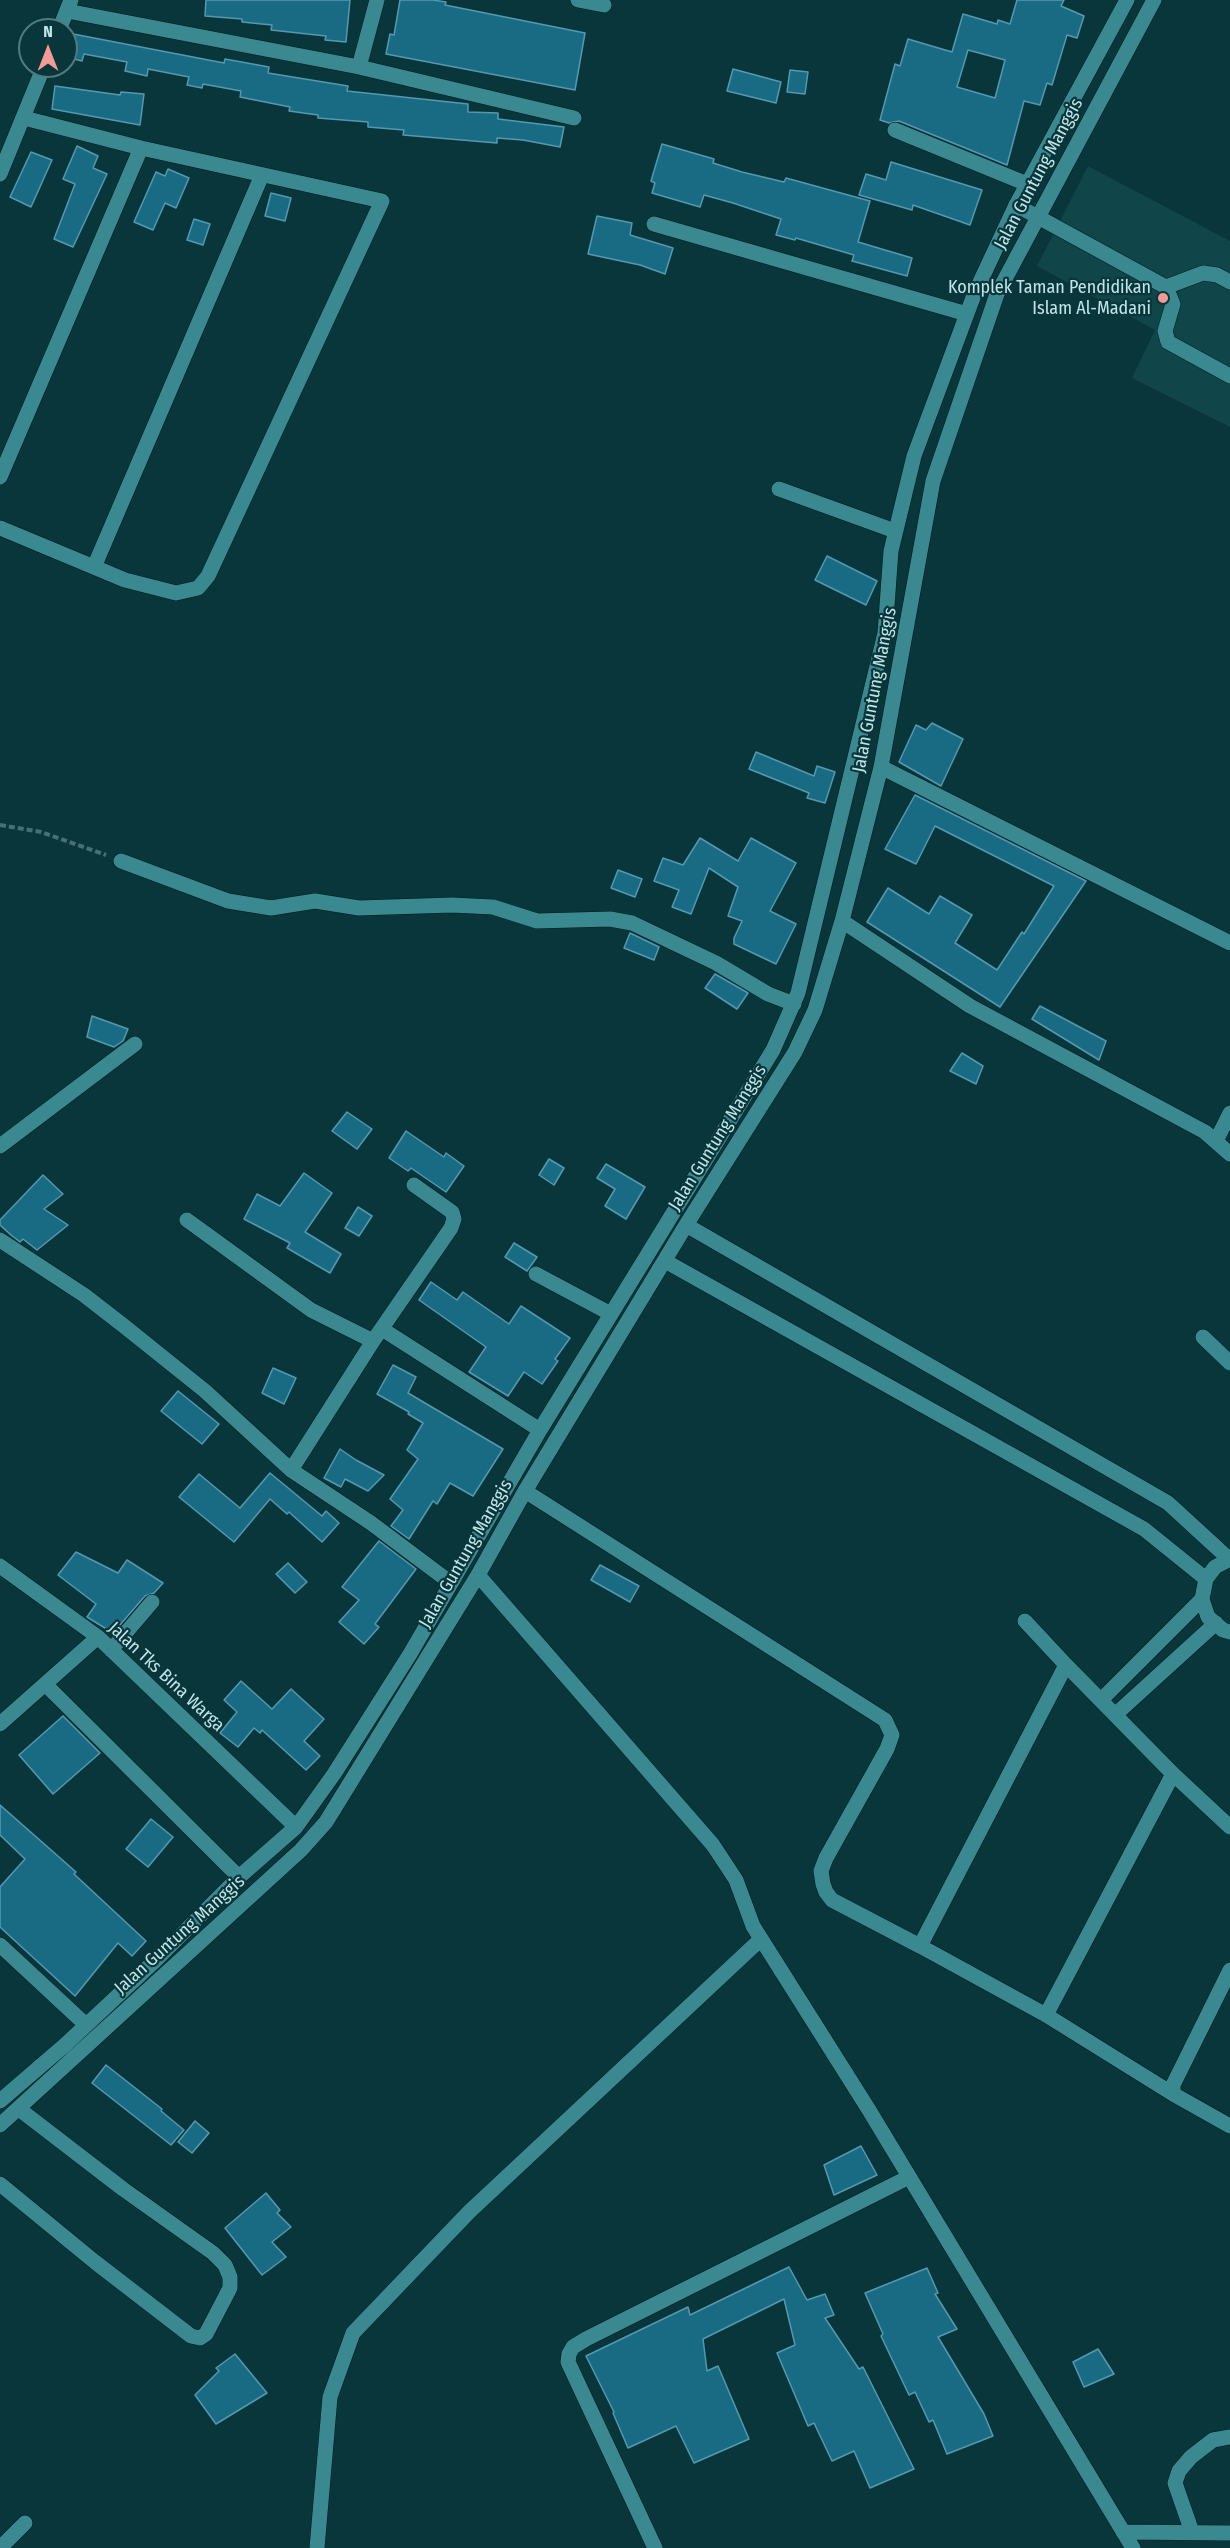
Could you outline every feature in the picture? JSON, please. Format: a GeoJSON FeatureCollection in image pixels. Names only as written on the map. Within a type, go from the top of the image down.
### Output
{"type":"FeatureCollection","features":[{"type":"Feature","properties":{"kind":"street"},"geometry":{"type":"LineString","coordinates":[[359,68],[378,0]]}},
{"type":"Feature","properties":{"kind":"street"},"geometry":{"type":"LineString","coordinates":[[578,0],[604,5]]}},
{"type":"Feature","properties":{"kind":"street","name":"Jalan Guntung Manggis"},"geometry":{"type":"LineString","coordinates":[[1,2098],[65,2045],[158,1958],[239,1877],[296,1827],[334,1774],[452,1583],[540,1430],[773,1050],[794,1004],[885,633],[891,551],[914,456],[967,314],[1016,205],[1127,0]]}},
{"type":"Feature","properties":{"kind":"street","name":"Jalan Guntung Manggis"},"geometry":{"type":"LineString","coordinates":[[0,2125],[315,1837],[478,1575],[525,1491],[686,1225],[795,1052],[815,1010],[842,921],[881,767],[933,481],[998,294],[1154,0]]}},
{"type":"Feature","properties":{"kind":"street"},"geometry":{"type":"LineString","coordinates":[[69,5],[359,68],[574,118]]}},
{"type":"Feature","properties":{"kind":"street"},"geometry":{"type":"LineString","coordinates":[[0,174],[39,78]]}},
{"type":"Feature","properties":{"kind":"street"},"geometry":{"type":"LineString","coordinates":[[0,528],[125,580],[176,593],[198,588],[208,576],[382,201],[141,148],[24,118]]}},
{"type":"Feature","properties":{"kind":"street"},"geometry":{"type":"LineString","coordinates":[[895,130],[1027,184]]}},
{"type":"Feature","properties":{"kind":"street"},"geometry":{"type":"LineString","coordinates":[[0,477],[141,148]]}},
{"type":"Feature","properties":{"kind":"street"},"geometry":{"type":"LineString","coordinates":[[94,567],[261,175]]}},
{"type":"Feature","properties":{"kind":"street"},"geometry":{"type":"LineString","coordinates":[[1016,205],[1166,288],[1173,304],[1165,331],[1168,342],[1230,376]]}},
{"type":"Feature","properties":{"kind":"street"},"geometry":{"type":"LineString","coordinates":[[654,224],[967,314]]}},
{"type":"Feature","properties":{"kind":"street"},"geometry":{"type":"LineString","coordinates":[[1166,288],[1203,273],[1217,275],[1230,282]]}},
{"type":"Feature","properties":{"kind":"street"},"geometry":{"type":"LineString","coordinates":[[779,489],[895,531]]}},
{"type":"Feature","properties":{"kind":"street"},"geometry":{"type":"LineString","coordinates":[[881,767],[1230,943]]}},
{"type":"Feature","properties":{"kind":"street"},"geometry":{"type":"LineString","coordinates":[[121,861],[228,902],[271,908],[315,901],[359,908],[452,905],[493,907],[537,921],[610,919],[632,923],[716,963],[768,994],[794,1004]]}},
{"type":"Feature","properties":{"kind":"street"},"geometry":{"type":"LineString","coordinates":[[842,921],[970,1006],[1205,1132],[1230,1154]]}},
{"type":"Feature","properties":{"kind":"street"},"geometry":{"type":"LineString","coordinates":[[0,1146],[135,1044]]}},
{"type":"Feature","properties":{"kind":"street"},"geometry":{"type":"LineString","coordinates":[[1216,1141],[1230,1113]]}},
{"type":"Feature","properties":{"kind":"street"},"geometry":{"type":"LineString","coordinates":[[291,1470],[377,1335],[451,1228],[454,1219],[452,1212],[414,1185]]}},
{"type":"Feature","properties":{"kind":"street"},"geometry":{"type":"LineString","coordinates":[[187,1220],[310,1310],[377,1335],[540,1430]]}},
{"type":"Feature","properties":{"kind":"street"},"geometry":{"type":"LineString","coordinates":[[686,1225],[1168,1503],[1229,1559],[1215,1567],[1206,1579],[1202,1599],[1208,1617],[1222,1630],[1230,1632]]}},
{"type":"Feature","properties":{"kind":"street"},"geometry":{"type":"LineString","coordinates":[[0,1240],[84,1295],[124,1326],[205,1391],[291,1470],[370,1523],[452,1583]]}},
{"type":"Feature","properties":{"kind":"street"},"geometry":{"type":"LineString","coordinates":[[665,1261],[1144,1529],[1206,1579]]}},
{"type":"Feature","properties":{"kind":"street"},"geometry":{"type":"LineString","coordinates":[[536,1274],[611,1314]]}},
{"type":"Feature","properties":{"kind":"street"},"geometry":{"type":"LineString","coordinates":[[1203,1337],[1230,1363]]}},
{"type":"Feature","properties":{"kind":"street"},"geometry":{"type":"LineString","coordinates":[[525,1491],[885,1720],[892,1736],[887,1749],[821,1871],[826,1893],[832,1900],[1046,2015],[1173,2094],[1230,2126]]}},
{"type":"Feature","properties":{"kind":"street","name":"Jalan Tks Bina Warga"},"geometry":{"type":"LineString","coordinates":[[0,1566],[98,1638],[296,1827]]}},
{"type":"Feature","properties":{"kind":"street"},"geometry":{"type":"LineString","coordinates":[[478,1575],[713,1845],[736,1880],[753,1926],[909,2177],[1133,2548]]}},
{"type":"Feature","properties":{"kind":"street"},"geometry":{"type":"LineString","coordinates":[[1101,1700],[1202,1599]]}},
{"type":"Feature","properties":{"kind":"street"},"geometry":{"type":"LineString","coordinates":[[111,1650],[152,1602]]}},
{"type":"Feature","properties":{"kind":"street"},"geometry":{"type":"LineString","coordinates":[[1025,1621],[1173,1774],[1230,1827]]}},
{"type":"Feature","properties":{"kind":"street"},"geometry":{"type":"LineString","coordinates":[[1116,1714],[1216,1623]]}},
{"type":"Feature","properties":{"kind":"street"},"geometry":{"type":"LineString","coordinates":[[0,1724],[98,1638]]}},
{"type":"Feature","properties":{"kind":"street"},"geometry":{"type":"LineString","coordinates":[[920,1946],[1066,1665]]}},
{"type":"Feature","properties":{"kind":"street"},"geometry":{"type":"LineString","coordinates":[[46,1685],[239,1877]]}},
{"type":"Feature","properties":{"kind":"street"},"geometry":{"type":"LineString","coordinates":[[1046,2015],[1173,1774]]}},
{"type":"Feature","properties":{"kind":"street"},"geometry":{"type":"LineString","coordinates":[[317,2548],[330,2397],[353,2333],[469,2211],[761,1939]]}},
{"type":"Feature","properties":{"kind":"street"},"geometry":{"type":"LineString","coordinates":[[0,1945],[85,2024]]}},
{"type":"Feature","properties":{"kind":"street"},"geometry":{"type":"LineString","coordinates":[[1173,2094],[1173,2085],[1181,2064],[1230,1970]]}},
{"type":"Feature","properties":{"kind":"street"},"geometry":{"type":"LineString","coordinates":[[0,2184],[95,2262],[191,2336],[200,2338],[206,2334],[230,2288],[230,2277],[225,2265],[213,2253],[123,2189],[19,2109]]}},
{"type":"Feature","properties":{"kind":"street"},"geometry":{"type":"LineString","coordinates":[[655,2548],[568,2362],[573,2347],[586,2338],[909,2177]]}},
{"type":"Feature","properties":{"kind":"street"},"geometry":{"type":"LineString","coordinates":[[1192,2532],[1175,2483],[1179,2472],[1191,2457],[1213,2440],[1230,2437]]}},
{"type":"Feature","properties":{"kind":"street"},"geometry":{"type":"LineString","coordinates":[[0,2548],[25,2523]]}},
{"type":"Feature","properties":{"kind":"street"},"geometry":{"type":"LineString","coordinates":[[1124,2532],[1230,2533]]}},
{"type":"Feature","properties":{"kind":"path"},"geometry":{"type":"LineString","coordinates":[[0,825],[41,832],[121,861]]}},
{"type":"Feature","properties":{"kind":"shaded area","name":"Komplek Taman Pendidikan Islam Al-Madani"},"geometry":{"type":"Polygon","coordinates":[[[1088,166],[1230,241],[1230,427],[1132,378],[1155,330],[1037,266],[1088,166]]]}},
{"type":"Feature","properties":{"kind":"building"},"geometry":{"type":"Polygon","coordinates":[[[206,0],[350,0],[346,42],[325,40],[326,36],[271,30],[272,25],[242,22],[242,19],[205,16],[206,0]]]}},
{"type":"Feature","properties":{"kind":"building"},"geometry":{"type":"Polygon","coordinates":[[[400,0],[446,2],[445,5],[585,33],[575,90],[386,54],[390,34],[394,35],[400,0]]]}},
{"type":"Feature","properties":{"kind":"building"},"geometry":{"type":"Polygon","coordinates":[[[1017,0],[1064,0],[1061,6],[1084,16],[1077,38],[1067,35],[1052,85],[1047,83],[1040,105],[1024,101],[1007,165],[899,121],[889,123],[880,120],[895,64],[900,66],[908,39],[952,52],[963,14],[997,24],[998,20],[1010,24],[1017,0]],[[968,50],[957,87],[995,98],[1005,60],[968,50]]]}},
{"type":"Feature","properties":{"kind":"building"},"geometry":{"type":"Polygon","coordinates":[[[78,35],[224,63],[225,59],[269,67],[268,73],[348,86],[347,91],[468,104],[468,112],[498,113],[498,119],[564,127],[560,147],[497,138],[497,143],[403,135],[404,130],[368,127],[368,122],[318,118],[318,115],[289,111],[290,107],[240,97],[241,91],[203,84],[202,88],[187,85],[189,77],[148,69],[147,76],[125,71],[127,62],[84,54],[82,61],[78,60],[78,35]]]}},
{"type":"Feature","properties":{"kind":"building"},"geometry":{"type":"Polygon","coordinates":[[[733,69],[781,82],[776,103],[727,91],[733,69]]]}},
{"type":"Feature","properties":{"kind":"building"},"geometry":{"type":"Polygon","coordinates":[[[790,70],[808,72],[805,94],[787,92],[790,70]]]}},
{"type":"Feature","properties":{"kind":"building"},"geometry":{"type":"Polygon","coordinates":[[[55,86],[120,95],[121,92],[144,94],[140,125],[52,109],[55,86]]]}},
{"type":"Feature","properties":{"kind":"building"},"geometry":{"type":"Polygon","coordinates":[[[662,144],[714,159],[713,163],[742,172],[784,182],[786,178],[870,201],[858,242],[912,258],[907,276],[852,261],[854,255],[796,238],[795,240],[776,235],[781,219],[733,203],[704,195],[700,207],[652,193],[655,183],[651,181],[662,144]]]}},
{"type":"Feature","properties":{"kind":"building"},"geometry":{"type":"Polygon","coordinates":[[[77,146],[98,156],[93,168],[107,174],[73,247],[54,239],[75,184],[63,179],[77,146]]]}},
{"type":"Feature","properties":{"kind":"building"},"geometry":{"type":"Polygon","coordinates":[[[31,152],[52,160],[31,207],[10,197],[31,152]]]}},
{"type":"Feature","properties":{"kind":"building"},"geometry":{"type":"Polygon","coordinates":[[[891,162],[982,190],[970,225],[913,205],[912,210],[859,195],[866,174],[886,180],[891,162]]]}},
{"type":"Feature","properties":{"kind":"building"},"geometry":{"type":"Polygon","coordinates":[[[168,169],[189,178],[176,208],[165,203],[153,230],[134,222],[156,172],[165,176],[168,169]]]}},
{"type":"Feature","properties":{"kind":"building"},"geometry":{"type":"Polygon","coordinates":[[[271,193],[291,198],[285,221],[265,216],[271,193]]]}},
{"type":"Feature","properties":{"kind":"building"},"geometry":{"type":"Polygon","coordinates":[[[597,216],[632,223],[630,235],[673,248],[665,274],[640,265],[588,254],[597,216]]]}},
{"type":"Feature","properties":{"kind":"building"},"geometry":{"type":"Polygon","coordinates":[[[194,219],[210,224],[203,245],[187,240],[194,219]]]}},
{"type":"Feature","properties":{"kind":"building"},"geometry":{"type":"Polygon","coordinates":[[[827,556],[877,581],[866,605],[815,580],[827,556]]]}},
{"type":"Feature","properties":{"kind":"building"},"geometry":{"type":"Polygon","coordinates":[[[932,723],[963,739],[941,786],[899,762],[916,725],[926,730],[932,723]]]}},
{"type":"Feature","properties":{"kind":"building"},"geometry":{"type":"Polygon","coordinates":[[[756,752],[814,776],[817,766],[835,772],[825,803],[807,798],[809,793],[749,769],[756,752]]]}},
{"type":"Feature","properties":{"kind":"building"},"geometry":{"type":"Polygon","coordinates":[[[915,795],[1086,881],[1000,1007],[867,922],[888,888],[929,914],[940,896],[972,915],[955,943],[997,970],[1022,932],[1024,934],[1054,886],[935,826],[916,864],[885,849],[915,795]]]}},
{"type":"Feature","properties":{"kind":"building"},"geometry":{"type":"Polygon","coordinates":[[[700,838],[738,861],[751,838],[796,863],[770,911],[796,924],[776,964],[734,944],[734,938],[742,921],[728,916],[738,887],[709,868],[691,914],[672,907],[679,890],[654,881],[663,858],[683,865],[700,838]]]}},
{"type":"Feature","properties":{"kind":"building"},"geometry":{"type":"Polygon","coordinates":[[[618,870],[642,879],[635,897],[611,888],[618,870]]]}},
{"type":"Feature","properties":{"kind":"building"},"geometry":{"type":"Polygon","coordinates":[[[630,933],[659,947],[654,960],[624,948],[630,933]]]}},
{"type":"Feature","properties":{"kind":"building"},"geometry":{"type":"Polygon","coordinates":[[[715,974],[748,993],[737,1009],[705,988],[715,974]]]}},
{"type":"Feature","properties":{"kind":"building"},"geometry":{"type":"Polygon","coordinates":[[[1040,1006],[1106,1041],[1099,1060],[1032,1019],[1040,1006]]]}},
{"type":"Feature","properties":{"kind":"building"},"geometry":{"type":"Polygon","coordinates":[[[92,1016],[128,1029],[123,1041],[114,1047],[87,1037],[92,1016]]]}},
{"type":"Feature","properties":{"kind":"building"},"geometry":{"type":"Polygon","coordinates":[[[962,1053],[983,1066],[976,1084],[950,1071],[962,1053]]]}},
{"type":"Feature","properties":{"kind":"building"},"geometry":{"type":"Polygon","coordinates":[[[347,1112],[372,1129],[357,1149],[332,1131],[347,1112]]]}},
{"type":"Feature","properties":{"kind":"building"},"geometry":{"type":"Polygon","coordinates":[[[406,1131],[444,1157],[446,1153],[464,1166],[446,1192],[411,1168],[408,1171],[389,1158],[406,1131]]]}},
{"type":"Feature","properties":{"kind":"building"},"geometry":{"type":"Polygon","coordinates":[[[549,1159],[564,1168],[554,1185],[539,1175],[549,1159]]]}},
{"type":"Feature","properties":{"kind":"building"},"geometry":{"type":"Polygon","coordinates":[[[606,1164],[645,1187],[626,1219],[605,1206],[615,1189],[597,1178],[606,1164]]]}},
{"type":"Feature","properties":{"kind":"building"},"geometry":{"type":"Polygon","coordinates":[[[304,1173],[332,1193],[305,1232],[341,1254],[330,1273],[287,1248],[290,1243],[244,1219],[257,1194],[280,1206],[304,1173]]]}},
{"type":"Feature","properties":{"kind":"building"},"geometry":{"type":"Polygon","coordinates":[[[43,1175],[63,1194],[44,1209],[68,1225],[37,1250],[23,1239],[20,1242],[11,1235],[0,1225],[0,1220],[43,1175]]]}},
{"type":"Feature","properties":{"kind":"building"},"geometry":{"type":"Polygon","coordinates":[[[358,1207],[372,1216],[359,1236],[345,1228],[358,1207]]]}},
{"type":"Feature","properties":{"kind":"building"},"geometry":{"type":"Polygon","coordinates":[[[514,1243],[537,1257],[527,1271],[505,1257],[514,1243]]]}},
{"type":"Feature","properties":{"kind":"building"},"geometry":{"type":"Polygon","coordinates":[[[431,1282],[457,1300],[463,1292],[509,1324],[521,1306],[570,1338],[555,1359],[558,1361],[542,1384],[524,1372],[508,1396],[469,1372],[486,1347],[419,1300],[431,1282]]]}},
{"type":"Feature","properties":{"kind":"building"},"geometry":{"type":"Polygon","coordinates":[[[393,1365],[416,1377],[408,1393],[503,1449],[473,1496],[450,1483],[437,1504],[433,1501],[409,1539],[391,1526],[403,1510],[390,1499],[418,1459],[407,1450],[423,1423],[408,1414],[409,1412],[377,1394],[393,1365]]]}},
{"type":"Feature","properties":{"kind":"building"},"geometry":{"type":"Polygon","coordinates":[[[273,1368],[296,1378],[284,1404],[262,1393],[273,1368]]]}},
{"type":"Feature","properties":{"kind":"building"},"geometry":{"type":"Polygon","coordinates":[[[178,1391],[219,1424],[202,1444],[161,1411],[178,1391]]]}},
{"type":"Feature","properties":{"kind":"building"},"geometry":{"type":"Polygon","coordinates":[[[340,1449],[384,1475],[368,1491],[345,1479],[341,1487],[324,1478],[340,1449]]]}},
{"type":"Feature","properties":{"kind":"building"},"geometry":{"type":"Polygon","coordinates":[[[270,1473],[322,1516],[326,1511],[339,1523],[322,1542],[289,1512],[287,1514],[270,1499],[234,1542],[179,1497],[199,1474],[240,1508],[270,1473]]]}},
{"type":"Feature","properties":{"kind":"building"},"geometry":{"type":"Polygon","coordinates":[[[379,1541],[416,1569],[375,1624],[379,1627],[364,1644],[339,1622],[359,1600],[342,1587],[379,1541]]]}},
{"type":"Feature","properties":{"kind":"building"},"geometry":{"type":"Polygon","coordinates":[[[76,1552],[118,1573],[127,1560],[163,1583],[154,1593],[145,1596],[113,1633],[87,1617],[96,1604],[58,1575],[76,1552]]]}},
{"type":"Feature","properties":{"kind":"building"},"geometry":{"type":"Polygon","coordinates":[[[288,1563],[307,1582],[295,1593],[276,1574],[288,1563]]]}},
{"type":"Feature","properties":{"kind":"building"},"geometry":{"type":"Polygon","coordinates":[[[600,1565],[639,1586],[630,1602],[591,1580],[600,1565]]]}},
{"type":"Feature","properties":{"kind":"building"},"geometry":{"type":"Polygon","coordinates":[[[241,1681],[272,1709],[291,1689],[324,1719],[304,1741],[320,1756],[306,1770],[262,1730],[260,1733],[254,1728],[238,1747],[220,1733],[237,1712],[224,1700],[241,1681]]]}},
{"type":"Feature","properties":{"kind":"building"},"geometry":{"type":"Polygon","coordinates":[[[63,1716],[100,1753],[53,1794],[19,1755],[63,1716]]]}},
{"type":"Feature","properties":{"kind":"building"},"geometry":{"type":"Polygon","coordinates":[[[0,1805],[76,1872],[74,1874],[146,1941],[132,1956],[118,1943],[75,1996],[0,1927],[0,1887],[25,1859],[0,1835],[0,1805]]]}},
{"type":"Feature","properties":{"kind":"building"},"geometry":{"type":"Polygon","coordinates":[[[151,1819],[173,1837],[148,1867],[126,1849],[151,1819]]]}},
{"type":"Feature","properties":{"kind":"building"},"geometry":{"type":"Polygon","coordinates":[[[106,2065],[162,2109],[161,2111],[184,2130],[171,2145],[92,2083],[106,2065]]]}},
{"type":"Feature","properties":{"kind":"building"},"geometry":{"type":"Polygon","coordinates":[[[195,2121],[209,2133],[192,2153],[178,2142],[195,2121]]]}},
{"type":"Feature","properties":{"kind":"building"},"geometry":{"type":"Polygon","coordinates":[[[861,2146],[877,2175],[834,2195],[824,2165],[861,2146]]]}},
{"type":"Feature","properties":{"kind":"building"},"geometry":{"type":"Polygon","coordinates":[[[266,2193],[280,2210],[277,2213],[291,2227],[272,2242],[286,2257],[262,2275],[225,2228],[266,2193]]]}},
{"type":"Feature","properties":{"kind":"building"},"geometry":{"type":"Polygon","coordinates":[[[789,2267],[807,2300],[825,2294],[834,2315],[825,2318],[859,2369],[863,2367],[914,2469],[870,2488],[854,2451],[832,2461],[814,2423],[808,2426],[777,2353],[795,2345],[784,2299],[703,2339],[707,2371],[718,2366],[749,2439],[694,2463],[676,2426],[628,2448],[614,2412],[586,2356],[688,2307],[690,2315],[789,2267]]]}},
{"type":"Feature","properties":{"kind":"building"},"geometry":{"type":"Polygon","coordinates":[[[927,2268],[938,2293],[935,2294],[957,2329],[938,2337],[984,2414],[993,2436],[947,2454],[933,2420],[929,2422],[915,2392],[909,2395],[881,2336],[883,2334],[865,2293],[927,2268]]]}},
{"type":"Feature","properties":{"kind":"building"},"geometry":{"type":"Polygon","coordinates":[[[1098,2349],[1114,2374],[1084,2387],[1073,2362],[1098,2349]]]}},
{"type":"Feature","properties":{"kind":"building"},"geometry":{"type":"Polygon","coordinates":[[[235,2354],[267,2393],[216,2424],[195,2395],[219,2371],[216,2368],[235,2354]]]}},
{"type":"Feature","properties":{"kind":"place","name":"Komplek Taman Pendidikan Islam Al-Madani"},"geometry":{"type":"Point","coordinates":[1163,298]}}]}
